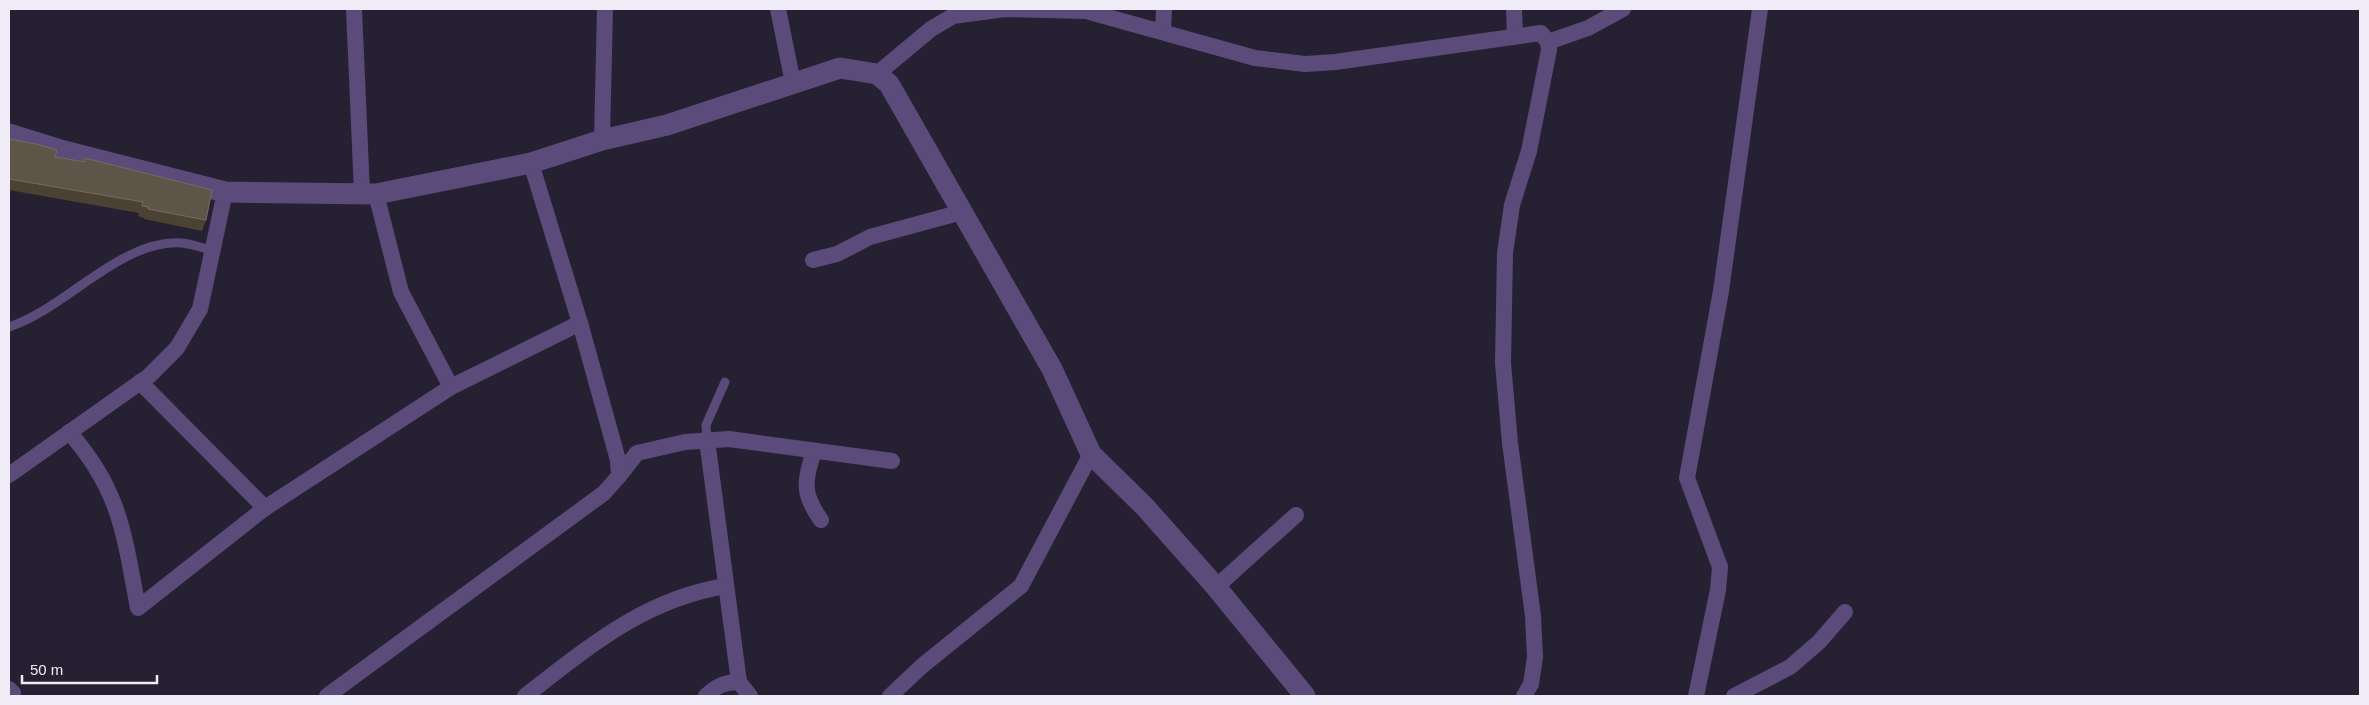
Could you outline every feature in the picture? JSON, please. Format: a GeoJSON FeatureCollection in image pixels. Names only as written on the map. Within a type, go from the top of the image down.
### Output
{"type":"FeatureCollection","features":[{"type":"Feature","properties":{"kind":"street"},"geometry":{"type":"LineString","coordinates":[[354,9],[369,194],[401,292],[451,387]]}},
{"type":"Feature","properties":{"kind":"street"},"geometry":{"type":"LineString","coordinates":[[602,140],[605,9]]}},
{"type":"Feature","properties":{"kind":"street"},"geometry":{"type":"LineString","coordinates":[[778,9],[794,83]]}},
{"type":"Feature","properties":{"kind":"street"},"geometry":{"type":"LineString","coordinates":[[877,74],[952,12],[1005,9],[1086,11],[1255,58],[1305,64],[1335,62],[1541,33],[1548,42],[1549,50],[1529,151],[1512,205],[1504,263],[1504,373],[1510,443],[1532,616],[1535,657],[1532,684],[1524,696]]}},
{"type":"Feature","properties":{"kind":"street"},"geometry":{"type":"LineString","coordinates":[[1163,31],[1164,9]]}},
{"type":"Feature","properties":{"kind":"street"},"geometry":{"type":"LineString","coordinates":[[1514,9],[1515,36]]}},
{"type":"Feature","properties":{"kind":"street"},"geometry":{"type":"LineString","coordinates":[[1548,42],[1588,28],[1623,9]]}},
{"type":"Feature","properties":{"kind":"street"},"geometry":{"type":"LineString","coordinates":[[1696,696],[1718,590],[1720,567],[1687,478],[1721,292],[1760,9]]}},
{"type":"Feature","properties":{"kind":"street"},"geometry":{"type":"LineString","coordinates":[[9,134],[64,151],[225,192],[369,194],[531,163],[602,140],[667,125],[840,68],[877,74],[889,84],[1052,369],[1090,454],[1146,507],[1216,587],[1305,696]]}},
{"type":"Feature","properties":{"kind":"street"},"geometry":{"type":"LineString","coordinates":[[531,163],[580,323],[618,460],[619,476]]}},
{"type":"Feature","properties":{"kind":"street"},"geometry":{"type":"LineString","coordinates":[[9,475],[140,382],[176,348],[200,309],[225,192]]}},
{"type":"Feature","properties":{"kind":"street"},"geometry":{"type":"LineString","coordinates":[[813,260],[837,254],[870,237],[962,212]]}},
{"type":"Feature","properties":{"kind":"street"},"geometry":{"type":"LineString","coordinates":[[69,432],[96,466],[116,505],[138,608],[265,508],[451,387],[580,323]]}},
{"type":"Feature","properties":{"kind":"street"},"geometry":{"type":"LineString","coordinates":[[140,382],[265,508]]}},
{"type":"Feature","properties":{"kind":"street"},"geometry":{"type":"LineString","coordinates":[[327,696],[604,494],[637,453],[685,442],[729,439],[892,461]]}},
{"type":"Feature","properties":{"kind":"street"},"geometry":{"type":"LineString","coordinates":[[707,440],[739,682],[750,696]]}},
{"type":"Feature","properties":{"kind":"street"},"geometry":{"type":"LineString","coordinates":[[814,451],[807,474],[806,490],[810,505],[821,520]]}},
{"type":"Feature","properties":{"kind":"street"},"geometry":{"type":"LineString","coordinates":[[890,696],[922,666],[1021,586],[1090,454]]}},
{"type":"Feature","properties":{"kind":"street"},"geometry":{"type":"LineString","coordinates":[[1216,587],[1296,515]]}},
{"type":"Feature","properties":{"kind":"street"},"geometry":{"type":"LineString","coordinates":[[525,696],[574,658],[634,618],[673,599],[726,586]]}},
{"type":"Feature","properties":{"kind":"street"},"geometry":{"type":"LineString","coordinates":[[1734,696],[1790,667],[1818,642],[1845,612]]}},
{"type":"Feature","properties":{"kind":"street"},"geometry":{"type":"LineString","coordinates":[[706,696],[719,685],[739,682]]}},
{"type":"Feature","properties":{"kind":"lane"},"geometry":{"type":"LineString","coordinates":[[9,327],[50,308],[138,250],[183,243],[212,250]]}},
{"type":"Feature","properties":{"kind":"lane"},"geometry":{"type":"LineString","coordinates":[[707,440],[706,426],[725,382]]}},
{"type":"Feature","properties":{"kind":"building"},"geometry":{"type":"Polygon","coordinates":[[[9,139],[57,150],[55,157],[85,162],[85,158],[212,190],[206,220],[148,209],[148,207],[142,206],[143,202],[9,179],[9,139]]]}}]}
